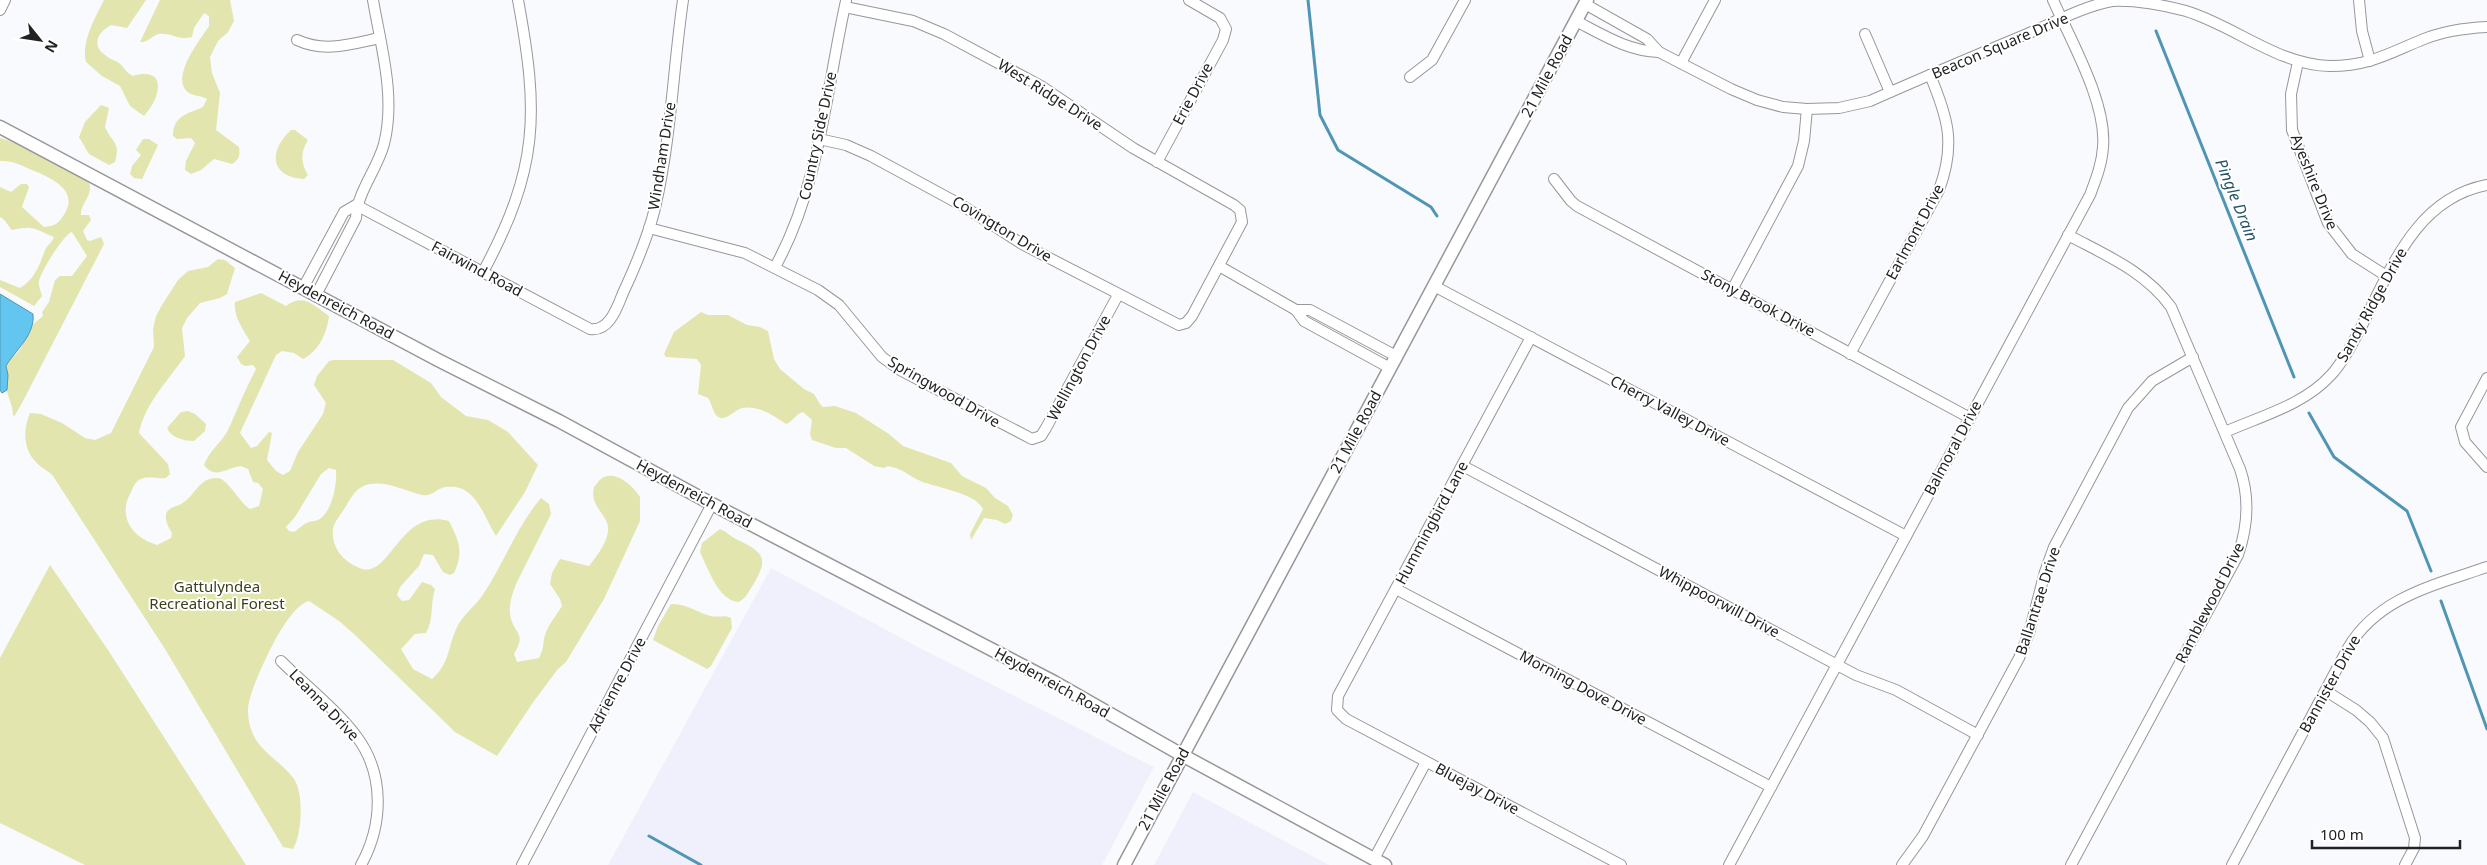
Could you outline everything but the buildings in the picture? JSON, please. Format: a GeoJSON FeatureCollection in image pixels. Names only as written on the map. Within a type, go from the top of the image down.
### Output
{"type":"FeatureCollection","features":[{"type":"Feature","properties":{"kind":"street"},"geometry":{"type":"LineString","coordinates":[[0,10],[5,0]]}},
{"type":"Feature","properties":{"kind":"street"},"geometry":{"type":"LineString","coordinates":[[316,294],[356,218],[356,205],[379,158],[387,130],[387,78],[373,0]]}},
{"type":"Feature","properties":{"kind":"street"},"geometry":{"type":"LineString","coordinates":[[483,272],[504,231],[516,199],[526,167],[531,134],[531,80],[518,0]]}},
{"type":"Feature","properties":{"kind":"street","name":"Windham Drive"},"geometry":{"type":"LineString","coordinates":[[598,329],[606,324],[613,314],[635,266],[649,228],[662,172],[682,0]]}},
{"type":"Feature","properties":{"kind":"street","name":"Erie Drive"},"geometry":{"type":"LineString","coordinates":[[1157,162],[1223,40],[1225,25],[1216,15],[1189,0]]}},
{"type":"Feature","properties":{"kind":"street"},"geometry":{"type":"LineString","coordinates":[[1410,77],[1432,60],[1465,0]]}},
{"type":"Feature","properties":{"kind":"street"},"geometry":{"type":"LineString","coordinates":[[1681,63],[1715,0]]}},
{"type":"Feature","properties":{"kind":"street","name":"Balmoral Drive"},"geometry":{"type":"LineString","coordinates":[[1729,865],[2090,195],[2099,170],[2104,134],[2100,113],[2092,89],[2053,0]]}},
{"type":"Feature","properties":{"kind":"street"},"geometry":{"type":"LineString","coordinates":[[2359,0],[2362,31],[2370,61]]}},
{"type":"Feature","properties":{"kind":"street","name":"Beacon Square Drive"},"geometry":{"type":"LineString","coordinates":[[1586,2],[1647,39],[1659,52],[1750,98],[1783,107],[1806,109],[1855,105],[2062,19],[2112,1],[2145,1],[2211,20],[2298,62],[2330,66],[2370,61],[2393,54],[2425,38],[2462,28],[2487,27]]}},
{"type":"Feature","properties":{"kind":"street","name":"21 Mile Road"},"geometry":{"type":"LineString","coordinates":[[1124,865],[1586,2]]}},
{"type":"Feature","properties":{"kind":"street","name":"Country Side Drive"},"geometry":{"type":"LineString","coordinates":[[775,267],[800,212],[818,139],[846,3]]}},
{"type":"Feature","properties":{"kind":"street","name":"West Ridge Drive"},"geometry":{"type":"LineString","coordinates":[[846,3],[912,21],[939,31],[1041,86],[1157,162],[1234,205],[1242,213],[1241,226],[1219,266]]}},
{"type":"Feature","properties":{"kind":"street","name":"Beacon Square Drive"},"geometry":{"type":"LineString","coordinates":[[1576,21],[1617,43],[1643,51],[1659,52]]}},
{"type":"Feature","properties":{"kind":"street"},"geometry":{"type":"LineString","coordinates":[[1865,34],[1890,92]]}},
{"type":"Feature","properties":{"kind":"street"},"geometry":{"type":"LineString","coordinates":[[297,40],[312,46],[332,48],[380,38]]}},
{"type":"Feature","properties":{"kind":"street","name":"Ayeshire Drive"},"geometry":{"type":"LineString","coordinates":[[2298,62],[2291,94],[2292,130],[2328,223],[2352,254],[2388,277]]}},
{"type":"Feature","properties":{"kind":"street","name":"Earlmont Drive"},"geometry":{"type":"LineString","coordinates":[[1850,354],[1935,196],[1947,167],[1949,130],[1944,108],[1930,75]]}},
{"type":"Feature","properties":{"kind":"street"},"geometry":{"type":"LineString","coordinates":[[1732,290],[1798,166],[1804,141],[1806,109]]}},
{"type":"Feature","properties":{"kind":"street","name":"Heydenreich Road"},"geometry":{"type":"LineString","coordinates":[[0,126],[303,288],[559,421],[712,504],[1054,682],[1182,756],[1380,862]]}},
{"type":"Feature","properties":{"kind":"street","name":"Covington Drive"},"geometry":{"type":"LineString","coordinates":[[818,139],[846,145],[871,156],[964,206],[1022,244],[1170,322],[1183,324],[1192,316],[1219,266]]}},
{"type":"Feature","properties":{"kind":"street","name":"Stony Brook Drive"},"geometry":{"type":"LineString","coordinates":[[1554,179],[1571,202],[1577,206],[1970,418]]}},
{"type":"Feature","properties":{"kind":"street","name":"Sandy Ridge Drive"},"geometry":{"type":"LineString","coordinates":[[2225,432],[2297,401],[2322,384],[2346,354],[2412,234],[2428,214],[2460,193],[2487,185]]}},
{"type":"Feature","properties":{"kind":"street"},"geometry":{"type":"LineString","coordinates":[[303,288],[344,212],[356,205]]}},
{"type":"Feature","properties":{"kind":"street","name":"Fairwind Road"},"geometry":{"type":"LineString","coordinates":[[356,205],[590,329],[598,329]]}},
{"type":"Feature","properties":{"kind":"street","name":"Springwood Drive"},"geometry":{"type":"LineString","coordinates":[[649,228],[733,249],[775,267],[839,305],[882,357],[900,370],[1024,437],[1036,438]]}},
{"type":"Feature","properties":{"kind":"street","name":"Ramblewood Drive"},"geometry":{"type":"LineString","coordinates":[[2068,235],[2132,269],[2153,286],[2176,316],[2240,469],[2246,493],[2247,520],[2242,543],[2232,565],[2071,865]]}},
{"type":"Feature","properties":{"kind":"street"},"geometry":{"type":"LineString","coordinates":[[1219,266],[1296,310],[1304,322],[1390,368]]}},
{"type":"Feature","properties":{"kind":"street","name":"Cherry Valley Drive"},"geometry":{"type":"LineString","coordinates":[[1434,286],[1906,536]]}},
{"type":"Feature","properties":{"kind":"street","name":"Wellington Drive"},"geometry":{"type":"LineString","coordinates":[[1036,438],[1046,428],[1118,295]]}},
{"type":"Feature","properties":{"kind":"street"},"geometry":{"type":"LineString","coordinates":[[1296,310],[1310,310],[1396,356]]}},
{"type":"Feature","properties":{"kind":"street","name":"Hummingbird Lane"},"geometry":{"type":"LineString","coordinates":[[1337,710],[1338,696],[1531,337]]}},
{"type":"Feature","properties":{"kind":"street","name":"Ballantrae Drive"},"geometry":{"type":"LineString","coordinates":[[1902,865],[1922,836],[2025,646],[2044,572],[2054,546],[2128,408],[2152,381],[2193,357]]}},
{"type":"Feature","properties":{"kind":"street"},"geometry":{"type":"LineString","coordinates":[[2487,378],[2461,427],[2465,442],[2487,467]]}},
{"type":"Feature","properties":{"kind":"street","name":"Whippoorwill Drive"},"geometry":{"type":"LineString","coordinates":[[1463,466],[1837,664],[1896,690],[1978,735]]}},
{"type":"Feature","properties":{"kind":"street","name":"Adrienne Drive"},"geometry":{"type":"LineString","coordinates":[[522,865],[712,504]]}},
{"type":"Feature","properties":{"kind":"street","name":"Bannister Drive"},"geometry":{"type":"LineString","coordinates":[[2232,865],[2352,642],[2364,626],[2382,610],[2403,597],[2487,567]]}},
{"type":"Feature","properties":{"kind":"street","name":"Morning Dove Drive"},"geometry":{"type":"LineString","coordinates":[[1396,589],[1771,787]]}},
{"type":"Feature","properties":{"kind":"street","name":"Leanna Drive"},"geometry":{"type":"LineString","coordinates":[[281,662],[350,729],[362,744],[370,762],[378,794],[378,814],[374,836],[361,865]]}},
{"type":"Feature","properties":{"kind":"street"},"geometry":{"type":"LineString","coordinates":[[2326,690],[2356,710],[2370,722],[2383,738],[2415,838],[2414,848],[2405,865]]}},
{"type":"Feature","properties":{"kind":"street","name":"Bluejay Drive"},"geometry":{"type":"LineString","coordinates":[[1337,710],[1346,719],[1620,865]]}},
{"type":"Feature","properties":{"kind":"street"},"geometry":{"type":"LineString","coordinates":[[1380,862],[1426,762]]}},
{"type":"Feature","properties":{"kind":"shaded area"},"geometry":{"type":"Polygon","coordinates":[[[771,568],[918,647],[1154,767],[1102,865],[608,865],[771,568]]]}},
{"type":"Feature","properties":{"kind":"shaded area"},"geometry":{"type":"Polygon","coordinates":[[[1193,792],[1329,865],[1154,865],[1193,792]]]}},
{"type":"Feature","properties":{"kind":"green space"},"geometry":{"type":"Polygon","coordinates":[[[104,0],[146,0],[127,28],[111,25],[103,31],[97,43],[98,47],[108,58],[119,63],[131,75],[144,74],[152,76],[156,80],[158,85],[157,93],[150,109],[144,116],[130,106],[120,86],[102,76],[86,62],[85,46],[87,38],[104,0]]]}},
{"type":"Feature","properties":{"kind":"green space"},"geometry":{"type":"Polygon","coordinates":[[[160,0],[230,0],[234,21],[228,32],[218,41],[210,57],[212,73],[220,93],[216,130],[239,147],[239,157],[232,164],[214,159],[201,170],[191,174],[185,170],[186,161],[195,143],[191,138],[177,139],[173,136],[174,129],[182,116],[203,107],[207,99],[189,93],[184,86],[182,78],[193,49],[209,26],[209,16],[204,13],[194,28],[192,37],[183,38],[159,34],[140,42],[160,0]]]}},
{"type":"Feature","properties":{"kind":"green space"},"geometry":{"type":"Polygon","coordinates":[[[101,105],[109,108],[105,127],[117,150],[115,162],[109,165],[89,154],[79,137],[85,122],[101,105]]]}},
{"type":"Feature","properties":{"kind":"green space"},"geometry":{"type":"Polygon","coordinates":[[[291,130],[295,130],[308,140],[303,153],[304,167],[308,175],[304,179],[284,173],[276,162],[279,146],[291,130]]]}},
{"type":"Feature","properties":{"kind":"green space"},"geometry":{"type":"Polygon","coordinates":[[[0,138],[37,149],[89,183],[90,191],[81,215],[89,215],[91,220],[83,231],[87,240],[90,241],[101,237],[104,244],[22,403],[13,416],[6,388],[6,367],[11,358],[20,350],[32,325],[43,316],[42,312],[49,302],[55,280],[60,276],[72,276],[87,256],[72,232],[68,234],[53,253],[44,269],[39,281],[42,296],[34,306],[0,287],[0,280],[20,288],[25,285],[39,267],[46,248],[54,237],[30,228],[12,230],[0,217],[0,187],[11,192],[21,184],[27,184],[29,187],[22,207],[44,227],[52,226],[61,219],[68,205],[68,198],[62,187],[50,178],[19,164],[0,161],[0,138]]]}},
{"type":"Feature","properties":{"kind":"green space"},"geometry":{"type":"Polygon","coordinates":[[[143,139],[149,139],[158,145],[142,179],[134,178],[130,174],[132,166],[141,155],[136,150],[143,139]]]}},
{"type":"Feature","properties":{"kind":"green space","name":"Gattulyndea Recreational Forest"},"geometry":{"type":"Polygon","coordinates":[[[218,259],[225,260],[235,268],[227,294],[220,298],[200,303],[187,318],[182,328],[185,356],[146,412],[139,433],[168,464],[170,474],[166,478],[149,477],[139,480],[134,485],[127,501],[126,517],[129,525],[140,537],[148,542],[157,545],[171,538],[172,533],[166,520],[168,510],[186,501],[201,484],[211,479],[218,478],[226,482],[250,509],[259,506],[263,489],[258,483],[253,482],[248,469],[241,466],[221,472],[212,472],[204,465],[227,431],[256,369],[253,365],[245,366],[241,364],[237,357],[250,341],[237,317],[235,302],[261,293],[286,306],[292,302],[308,302],[329,316],[321,341],[309,356],[303,359],[294,353],[282,351],[276,355],[240,433],[251,448],[257,446],[269,432],[272,433],[267,460],[276,471],[283,475],[290,471],[298,452],[323,414],[326,403],[314,385],[317,376],[329,361],[334,360],[393,360],[431,383],[441,397],[466,416],[488,420],[508,432],[538,465],[525,492],[496,536],[472,495],[456,487],[446,487],[432,494],[422,495],[383,484],[365,485],[355,492],[336,520],[333,536],[337,549],[350,563],[362,569],[372,569],[381,563],[408,533],[419,524],[432,520],[449,521],[459,547],[459,559],[454,573],[450,575],[443,572],[433,555],[424,554],[419,566],[400,587],[397,595],[402,601],[409,600],[422,582],[431,585],[435,589],[430,623],[426,633],[415,634],[401,649],[413,669],[432,679],[438,673],[446,660],[458,625],[482,596],[524,521],[541,498],[549,504],[551,514],[517,582],[510,609],[511,620],[520,641],[514,654],[517,662],[539,658],[547,630],[562,606],[560,599],[550,584],[552,573],[560,559],[589,566],[606,540],[608,525],[594,500],[594,487],[602,478],[613,476],[624,480],[640,497],[640,521],[604,599],[566,662],[558,669],[534,701],[497,756],[455,732],[339,621],[309,601],[294,611],[278,635],[263,665],[254,685],[248,711],[253,734],[258,743],[287,771],[297,785],[301,814],[296,843],[293,849],[283,847],[165,649],[53,476],[31,456],[25,438],[26,425],[30,413],[41,414],[62,423],[85,438],[95,440],[111,433],[154,347],[153,329],[156,316],[162,305],[178,280],[188,271],[208,267],[218,259]],[[329,468],[321,474],[295,517],[286,527],[289,531],[294,532],[309,522],[316,521],[325,514],[333,496],[336,470],[329,468]]]}},
{"type":"Feature","properties":{"kind":"green space"},"geometry":{"type":"Polygon","coordinates":[[[701,312],[708,315],[728,315],[747,325],[760,327],[768,331],[774,359],[780,369],[804,389],[814,394],[823,407],[835,406],[856,413],[889,434],[903,446],[951,463],[962,476],[986,488],[995,498],[1008,506],[1013,515],[1011,521],[1005,524],[997,520],[984,518],[971,540],[970,534],[983,509],[978,503],[962,494],[916,479],[904,471],[888,466],[884,468],[874,466],[846,448],[836,448],[812,440],[810,434],[812,420],[803,412],[786,424],[760,409],[748,407],[739,409],[723,418],[717,416],[708,398],[698,394],[701,365],[697,359],[666,357],[664,354],[674,332],[701,312]]]}},
{"type":"Feature","properties":{"kind":"green space"},"geometry":{"type":"Polygon","coordinates":[[[188,411],[195,414],[206,424],[205,431],[194,441],[178,438],[167,428],[181,412],[188,411]]]}},
{"type":"Feature","properties":{"kind":"green space"},"geometry":{"type":"Polygon","coordinates":[[[720,529],[752,548],[761,556],[762,562],[758,576],[747,595],[738,602],[731,600],[719,590],[700,552],[702,543],[720,529]]]}},
{"type":"Feature","properties":{"kind":"green space"},"geometry":{"type":"Polygon","coordinates":[[[50,565],[108,650],[246,865],[85,865],[0,823],[0,658],[50,565]]]}},
{"type":"Feature","properties":{"kind":"green space"},"geometry":{"type":"Polygon","coordinates":[[[671,604],[682,605],[711,616],[731,618],[732,628],[711,666],[707,669],[653,640],[658,626],[671,604]]]}},
{"type":"Feature","properties":{"kind":"water"},"geometry":{"type":"Polygon","coordinates":[[[0,294],[33,314],[33,322],[28,336],[6,366],[8,375],[7,390],[2,393],[0,390],[0,294]]]}},
{"type":"Feature","properties":{"kind":"waterway"},"geometry":{"type":"LineString","coordinates":[[1308,0],[1320,115],[1338,150],[1431,207],[1437,216]]}},
{"type":"Feature","properties":{"kind":"waterway","name":"Pingle Drain"},"geometry":{"type":"LineString","coordinates":[[2156,31],[2294,377]]}},
{"type":"Feature","properties":{"kind":"waterway","name":"Pingle Drain"},"geometry":{"type":"LineString","coordinates":[[2309,413],[2334,457],[2407,511],[2431,571]]}},
{"type":"Feature","properties":{"kind":"waterway","name":"Pingle Drain"},"geometry":{"type":"LineString","coordinates":[[2441,601],[2487,729]]}},
{"type":"Feature","properties":{"kind":"waterway"},"geometry":{"type":"LineString","coordinates":[[649,836],[701,865]]}}]}
